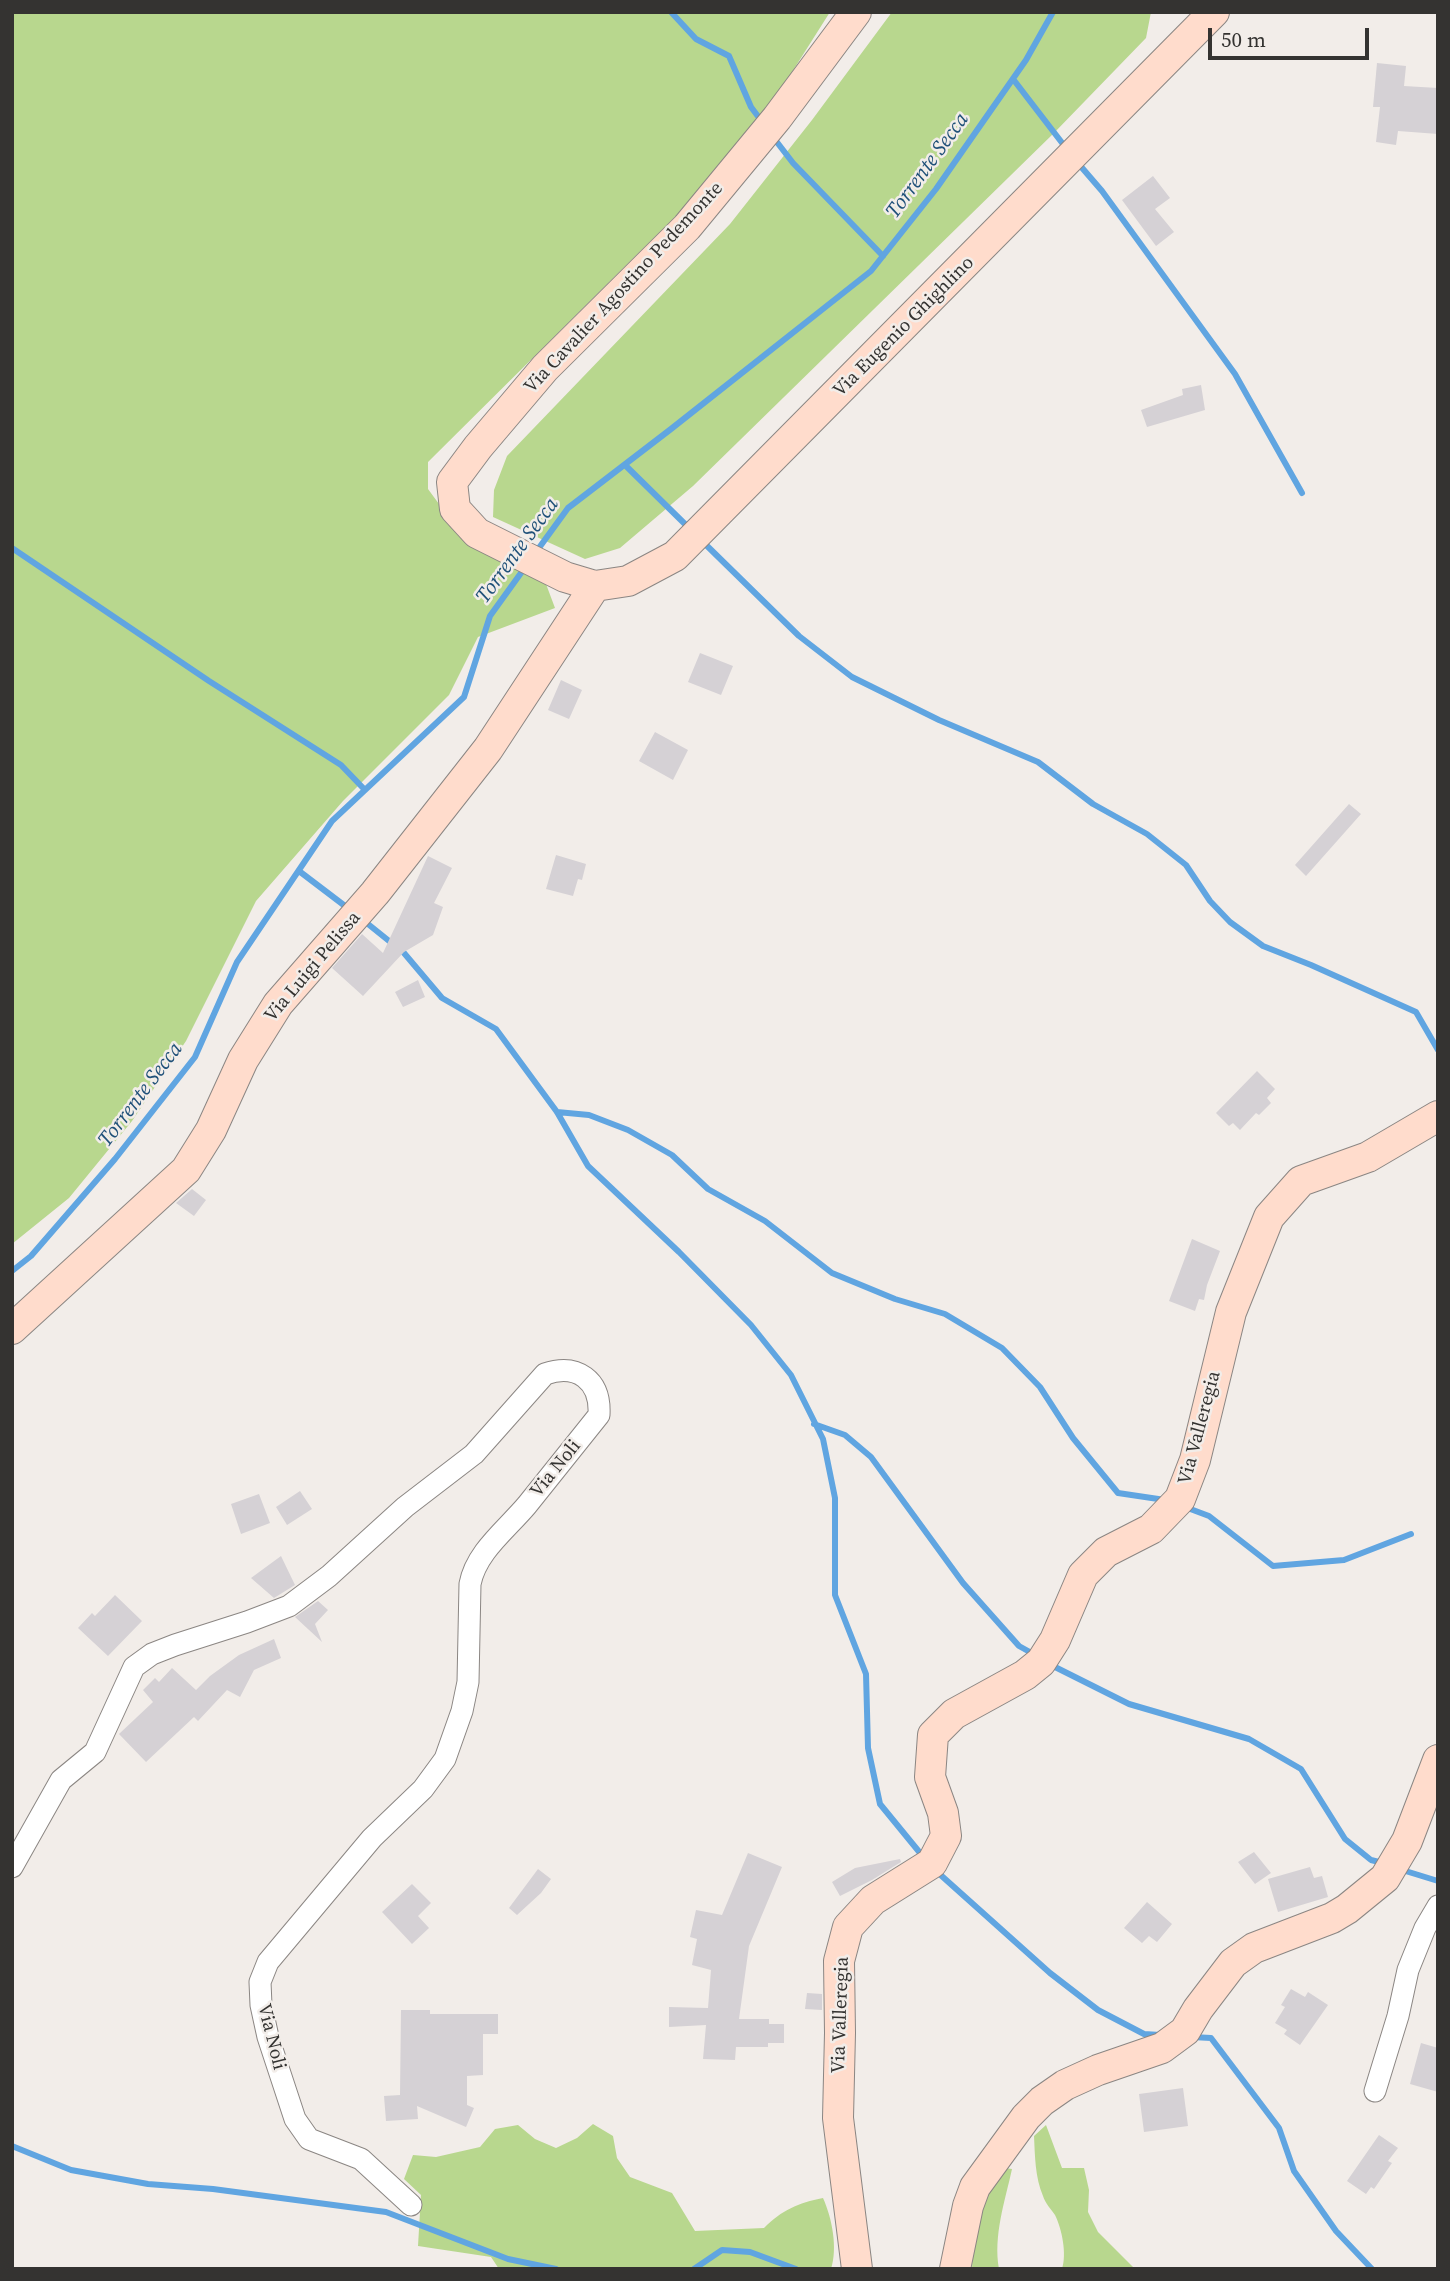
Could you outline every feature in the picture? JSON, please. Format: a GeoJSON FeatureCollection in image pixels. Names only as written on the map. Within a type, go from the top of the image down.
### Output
{"type":"FeatureCollection","features":[{"type":"Feature","properties":{"kind":"street","name":"Via Cavalier Agostino Pedemonte"},"geometry":{"type":"LineString","coordinates":[[477,533],[454,509],[452,482],[545,368],[687,227],[777,118],[856,12]]}},
{"type":"Feature","properties":{"kind":"street","name":"Via Eugenio Ghighlino"},"geometry":{"type":"LineString","coordinates":[[477,533],[565,577],[595,586],[628,581],[675,556],[1214,12]]}},
{"type":"Feature","properties":{"kind":"street","name":"Via Luigi Pelissa"},"geometry":{"type":"LineString","coordinates":[[12,1329],[186,1170],[211,1130],[243,1060],[278,1004],[375,893],[488,749],[595,586]]}},
{"type":"Feature","properties":{"kind":"street","name":"Via Valleregia"},"geometry":{"type":"LineString","coordinates":[[857,2269],[838,2118],[839,1961],[848,1927],[873,1900],[932,1863],[946,1836],[943,1813],[930,1777],[933,1735],[954,1714],[1026,1675],[1041,1662],[1055,1640],[1083,1575],[1107,1552],[1151,1529],[1180,1499],[1195,1461],[1231,1312],[1269,1217],[1301,1181],[1368,1157],[1438,1116]]}},
{"type":"Feature","properties":{"kind":"street","name":"Via Noli"},"geometry":{"type":"LineString","coordinates":[[12,1867],[61,1780],[95,1752],[134,1667],[152,1654],[174,1645],[289,1606],[329,1576],[405,1507],[474,1454],[545,1374],[568,1370],[590,1381],[597,1391],[599,1415],[525,1507],[481,1556],[473,1570],[470,1584],[468,1682],[462,1711],[445,1759],[423,1789],[372,1838],[268,1962],[260,1982],[261,2005],[268,2037],[295,2119],[309,2139],[361,2159],[411,2204]]}},
{"type":"Feature","properties":{"kind":"street"},"geometry":{"type":"LineString","coordinates":[[955,2269],[968,2206],[975,2187],[1026,2117],[1042,2101],[1065,2085],[1098,2070],[1162,2048],[1185,2031],[1204,2000],[1233,1964],[1254,1948],[1339,1914],[1385,1878],[1407,1841],[1438,1760]]}},
{"type":"Feature","properties":{"kind":"street"},"geometry":{"type":"LineString","coordinates":[[1375,2091],[1398,2016],[1408,1970],[1424,1928],[1438,1906]]}},
{"type":"Feature","properties":{"kind":"green space"},"geometry":{"type":"Polygon","coordinates":[[[12,12],[830,12],[780,91],[701,191],[428,462],[428,489],[461,534],[546,584],[555,608],[478,637],[449,695],[343,801],[256,901],[186,1041],[132,1121],[69,1198],[12,1244],[12,12]]]}},
{"type":"Feature","properties":{"kind":"green space"},"geometry":{"type":"Polygon","coordinates":[[[892,12],[1151,12],[1146,38],[1054,133],[693,486],[620,548],[585,559],[493,517],[494,490],[507,456],[730,224],[892,12]]]}},
{"type":"Feature","properties":{"kind":"green space"},"geometry":{"type":"Polygon","coordinates":[[[593,2124],[613,2136],[617,2158],[630,2177],[672,2193],[695,2231],[764,2228],[791,2208],[823,2198],[833,2233],[831,2269],[499,2269],[491,2257],[418,2246],[421,2195],[404,2179],[413,2155],[436,2157],[480,2147],[495,2129],[518,2125],[535,2139],[556,2148],[577,2138],[593,2124]]]}},
{"type":"Feature","properties":{"kind":"green space"},"geometry":{"type":"Polygon","coordinates":[[[1046,2125],[1062,2168],[1084,2168],[1089,2190],[1088,2212],[1098,2232],[1135,2269],[1062,2269],[1062,2234],[1055,2215],[1044,2199],[1036,2166],[1034,2136],[1046,2125]]]}},
{"type":"Feature","properties":{"kind":"green space"},"geometry":{"type":"Polygon","coordinates":[[[998,2167],[1012,2169],[999,2231],[999,2269],[972,2269],[979,2217],[998,2167]]]}},
{"type":"Feature","properties":{"kind":"building"},"geometry":{"type":"Polygon","coordinates":[[[1377,63],[1406,66],[1404,86],[1438,88],[1438,134],[1398,131],[1396,145],[1376,142],[1380,107],[1373,107],[1377,63]]]}},
{"type":"Feature","properties":{"kind":"building"},"geometry":{"type":"Polygon","coordinates":[[[1153,176],[1170,198],[1155,209],[1174,232],[1156,246],[1122,200],[1153,176]]]}},
{"type":"Feature","properties":{"kind":"building"},"geometry":{"type":"Polygon","coordinates":[[[1201,385],[1205,410],[1147,427],[1141,410],[1183,395],[1182,389],[1201,385]]]}},
{"type":"Feature","properties":{"kind":"building"},"geometry":{"type":"Polygon","coordinates":[[[700,653],[733,666],[721,695],[688,682],[700,653]]]}},
{"type":"Feature","properties":{"kind":"building"},"geometry":{"type":"Polygon","coordinates":[[[561,680],[582,690],[569,719],[548,710],[561,680]]]}},
{"type":"Feature","properties":{"kind":"building"},"geometry":{"type":"Polygon","coordinates":[[[655,732],[688,750],[673,780],[639,761],[655,732]]]}},
{"type":"Feature","properties":{"kind":"building"},"geometry":{"type":"Polygon","coordinates":[[[1349,804],[1361,814],[1306,876],[1295,865],[1349,804]]]}},
{"type":"Feature","properties":{"kind":"building"},"geometry":{"type":"Polygon","coordinates":[[[556,855],[586,864],[582,880],[578,879],[573,896],[546,889],[556,855]]]}},
{"type":"Feature","properties":{"kind":"building"},"geometry":{"type":"Polygon","coordinates":[[[428,856],[452,868],[434,903],[443,907],[433,935],[404,952],[363,996],[332,968],[362,934],[383,953],[428,856]]]}},
{"type":"Feature","properties":{"kind":"building"},"geometry":{"type":"Polygon","coordinates":[[[418,980],[425,997],[403,1007],[395,992],[418,980]]]}},
{"type":"Feature","properties":{"kind":"building"},"geometry":{"type":"Polygon","coordinates":[[[1257,1071],[1275,1089],[1267,1098],[1271,1103],[1259,1115],[1256,1113],[1240,1130],[1233,1123],[1229,1126],[1216,1113],[1257,1071]]]}},
{"type":"Feature","properties":{"kind":"building"},"geometry":{"type":"Polygon","coordinates":[[[192,1189],[206,1200],[194,1216],[176,1203],[192,1189]]]}},
{"type":"Feature","properties":{"kind":"building"},"geometry":{"type":"Polygon","coordinates":[[[1192,1239],[1220,1251],[1204,1300],[1199,1299],[1195,1311],[1169,1301],[1192,1239]]]}},
{"type":"Feature","properties":{"kind":"building"},"geometry":{"type":"Polygon","coordinates":[[[300,1491],[312,1509],[287,1525],[276,1507],[300,1491]]]}},
{"type":"Feature","properties":{"kind":"building"},"geometry":{"type":"Polygon","coordinates":[[[259,1494],[270,1523],[241,1534],[231,1504],[259,1494]]]}},
{"type":"Feature","properties":{"kind":"building"},"geometry":{"type":"Polygon","coordinates":[[[281,1556],[295,1585],[274,1598],[251,1578],[281,1556]]]}},
{"type":"Feature","properties":{"kind":"building"},"geometry":{"type":"Polygon","coordinates":[[[115,1595],[142,1621],[108,1656],[78,1628],[92,1613],[95,1616],[115,1595]]]}},
{"type":"Feature","properties":{"kind":"building"},"geometry":{"type":"Polygon","coordinates":[[[318,1601],[328,1610],[315,1624],[322,1642],[295,1617],[318,1601]]]}},
{"type":"Feature","properties":{"kind":"building"},"geometry":{"type":"Polygon","coordinates":[[[274,1639],[281,1658],[254,1670],[240,1697],[227,1690],[198,1721],[194,1717],[146,1762],[119,1734],[153,1702],[143,1690],[155,1678],[159,1682],[172,1668],[196,1690],[239,1655],[274,1639]]]}},
{"type":"Feature","properties":{"kind":"building"},"geometry":{"type":"Polygon","coordinates":[[[1254,1852],[1271,1873],[1255,1884],[1238,1862],[1254,1852]]]}},
{"type":"Feature","properties":{"kind":"building"},"geometry":{"type":"Polygon","coordinates":[[[748,1853],[782,1867],[749,1946],[739,2019],[769,2019],[769,2024],[784,2024],[784,2043],[768,2043],[768,2047],[736,2047],[735,2060],[703,2059],[706,2025],[669,2027],[669,2007],[708,2008],[711,1970],[692,1965],[697,1939],[690,1937],[696,1910],[722,1915],[748,1853]]]}},
{"type":"Feature","properties":{"kind":"building"},"geometry":{"type":"Polygon","coordinates":[[[900,1859],[901,1862],[872,1880],[840,1896],[832,1882],[855,1868],[900,1859]]]}},
{"type":"Feature","properties":{"kind":"building"},"geometry":{"type":"Polygon","coordinates":[[[1310,1867],[1314,1878],[1322,1876],[1328,1897],[1278,1912],[1268,1879],[1310,1867]]]}},
{"type":"Feature","properties":{"kind":"building"},"geometry":{"type":"Polygon","coordinates":[[[538,1869],[551,1879],[541,1893],[517,1915],[509,1908],[538,1869]]]}},
{"type":"Feature","properties":{"kind":"building"},"geometry":{"type":"Polygon","coordinates":[[[412,1884],[431,1903],[418,1916],[429,1928],[412,1944],[382,1912],[412,1884]]]}},
{"type":"Feature","properties":{"kind":"building"},"geometry":{"type":"Polygon","coordinates":[[[1147,1902],[1172,1924],[1157,1942],[1149,1936],[1142,1943],[1124,1928],[1147,1902]]]}},
{"type":"Feature","properties":{"kind":"building"},"geometry":{"type":"Polygon","coordinates":[[[1291,1989],[1305,1997],[1308,1992],[1328,2005],[1300,2045],[1284,2034],[1287,2030],[1275,2023],[1285,2007],[1281,2005],[1291,1989]]]}},
{"type":"Feature","properties":{"kind":"building"},"geometry":{"type":"Polygon","coordinates":[[[807,1993],[822,1994],[822,2010],[805,2009],[807,1993]]]}},
{"type":"Feature","properties":{"kind":"building"},"geometry":{"type":"Polygon","coordinates":[[[401,2010],[430,2010],[430,2014],[498,2014],[498,2034],[483,2034],[483,2075],[467,2076],[467,2105],[474,2108],[466,2127],[417,2106],[418,2119],[386,2121],[384,2096],[400,2095],[401,2010]]]}},
{"type":"Feature","properties":{"kind":"building"},"geometry":{"type":"Polygon","coordinates":[[[1421,2043],[1438,2048],[1438,2092],[1410,2084],[1421,2043]]]}},
{"type":"Feature","properties":{"kind":"building"},"geometry":{"type":"Polygon","coordinates":[[[1183,2088],[1188,2126],[1144,2132],[1139,2094],[1183,2088]]]}},
{"type":"Feature","properties":{"kind":"building"},"geometry":{"type":"Polygon","coordinates":[[[1379,2135],[1398,2148],[1388,2161],[1392,2163],[1374,2189],[1371,2187],[1366,2194],[1347,2181],[1379,2135]]]}},
{"type":"Feature","properties":{"kind":"waterway"},"geometry":{"type":"LineString","coordinates":[[671,12],[696,39],[729,56],[751,107],[763,123]]}},
{"type":"Feature","properties":{"kind":"waterway","name":"Torrente Secca"},"geometry":{"type":"LineString","coordinates":[[536,552],[568,508],[871,271],[936,189],[1026,60],[1053,12]]}},
{"type":"Feature","properties":{"kind":"waterway"},"geometry":{"type":"LineString","coordinates":[[1013,79],[1066,148]]}},
{"type":"Feature","properties":{"kind":"waterway"},"geometry":{"type":"LineString","coordinates":[[773,137],[793,163],[883,256]]}},
{"type":"Feature","properties":{"kind":"waterway"},"geometry":{"type":"LineString","coordinates":[[1077,162],[1102,191],[1235,374],[1302,493]]}},
{"type":"Feature","properties":{"kind":"waterway"},"geometry":{"type":"LineString","coordinates":[[625,465],[689,528]]}},
{"type":"Feature","properties":{"kind":"waterway"},"geometry":{"type":"LineString","coordinates":[[702,541],[799,636],[852,677],[939,720],[1038,762],[1093,804],[1147,834],[1186,865],[1210,901],[1230,922],[1263,946],[1416,1012],[1438,1050]]}},
{"type":"Feature","properties":{"kind":"waterway"},"geometry":{"type":"LineString","coordinates":[[12,548],[209,681],[341,765],[365,790]]}},
{"type":"Feature","properties":{"kind":"waterway","name":"Torrente Secca"},"geometry":{"type":"LineString","coordinates":[[12,1271],[31,1256],[115,1159],[195,1057],[237,962],[332,821],[464,697],[490,616],[526,566]]}},
{"type":"Feature","properties":{"kind":"waterway"},"geometry":{"type":"LineString","coordinates":[[299,871],[349,909]]}},
{"type":"Feature","properties":{"kind":"waterway"},"geometry":{"type":"LineString","coordinates":[[363,920],[404,953],[442,998],[496,1029],[557,1112],[588,1166],[751,1325],[791,1375],[823,1439],[835,1498],[835,1595],[866,1674],[868,1748],[880,1804],[925,1859]]}},
{"type":"Feature","properties":{"kind":"waterway"},"geometry":{"type":"LineString","coordinates":[[557,1112],[589,1115],[628,1130],[672,1155],[708,1189],[765,1221],[832,1273],[895,1299],[945,1314],[1002,1348],[1040,1387],[1073,1438],[1118,1493],[1165,1500]]}},
{"type":"Feature","properties":{"kind":"waterway"},"geometry":{"type":"LineString","coordinates":[[814,1424],[845,1435],[871,1457],[963,1583],[1019,1646],[1037,1656]]}},
{"type":"Feature","properties":{"kind":"waterway"},"geometry":{"type":"LineString","coordinates":[[1185,1507],[1209,1516],[1273,1566],[1344,1560],[1411,1534]]}},
{"type":"Feature","properties":{"kind":"waterway"},"geometry":{"type":"LineString","coordinates":[[1049,1664],[1129,1704],[1249,1739],[1301,1769],[1345,1839],[1371,1860],[1383,1863]]}},
{"type":"Feature","properties":{"kind":"waterway"},"geometry":{"type":"LineString","coordinates":[[1399,1869],[1438,1881]]}},
{"type":"Feature","properties":{"kind":"waterway"},"geometry":{"type":"LineString","coordinates":[[935,1870],[1050,1973],[1098,2010],[1144,2034],[1160,2035]]}},
{"type":"Feature","properties":{"kind":"waterway"},"geometry":{"type":"LineString","coordinates":[[1192,2037],[1211,2038],[1279,2128],[1294,2171],[1336,2231],[1372,2269]]}},
{"type":"Feature","properties":{"kind":"waterway"},"geometry":{"type":"LineString","coordinates":[[12,2146],[71,2170],[148,2184],[213,2189],[386,2212],[508,2259],[556,2269]]}},
{"type":"Feature","properties":{"kind":"waterway"},"geometry":{"type":"LineString","coordinates":[[694,2269],[722,2250],[750,2252],[796,2269]]}}]}
